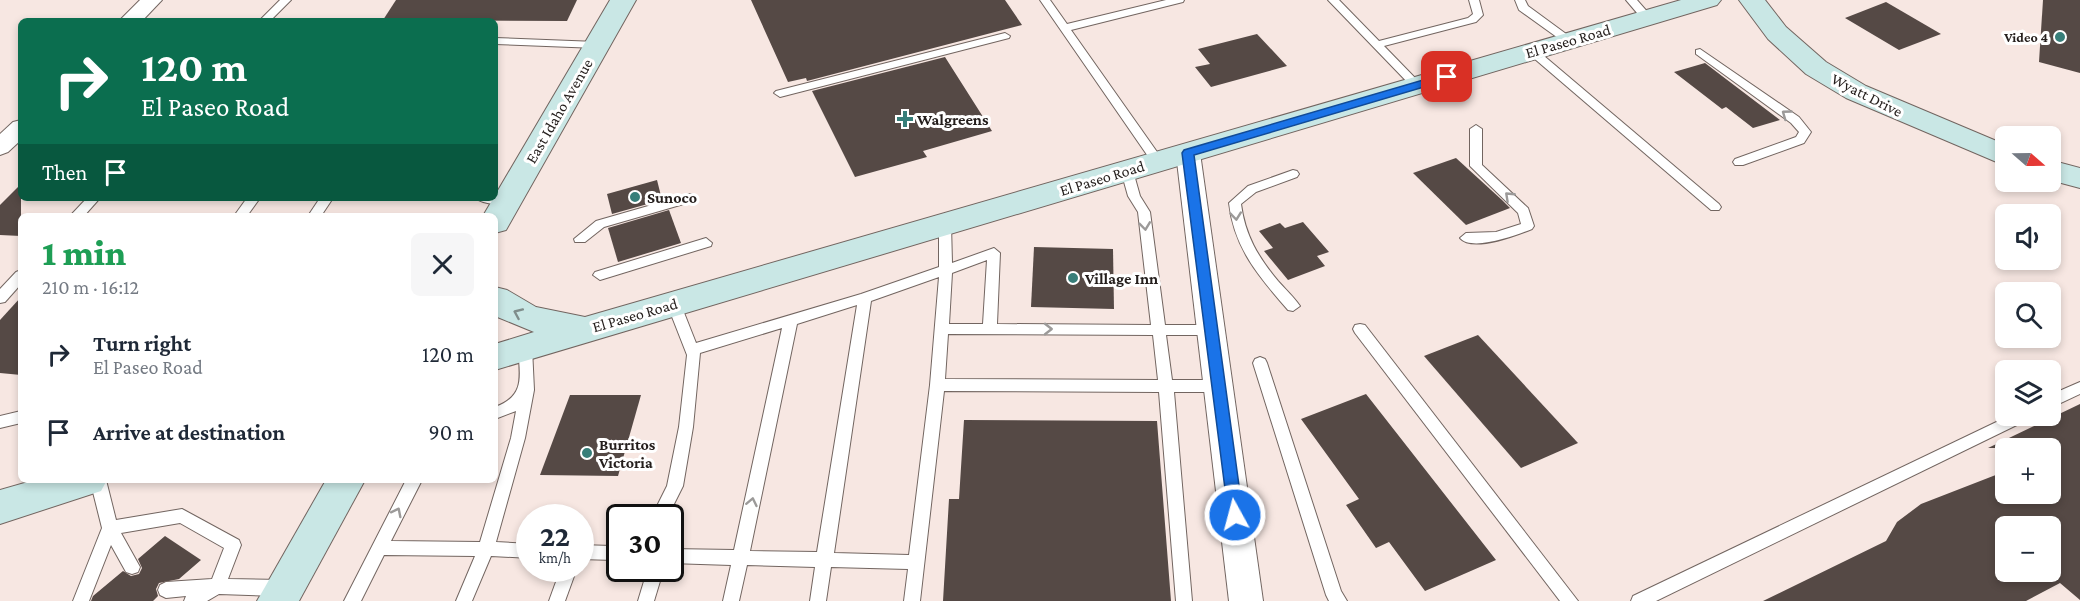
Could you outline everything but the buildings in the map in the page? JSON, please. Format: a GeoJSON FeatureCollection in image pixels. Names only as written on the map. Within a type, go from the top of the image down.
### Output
{"type":"FeatureCollection","features":[{"type":"Feature","properties":{"kind":"main road","name":"East Idaho Avenue"},"geometry":{"type":"LineString","coordinates":[[495,206],[623,0]]}},
{"type":"Feature","properties":{"kind":"main road","name":"El Paseo Road"},"geometry":{"type":"LineString","coordinates":[[498,356],[1533,52],[1569,41],[1639,9],[1708,0]]}},
{"type":"Feature","properties":{"kind":"main road","name":"Wyatt Drive"},"geometry":{"type":"LineString","coordinates":[[1752,0],[1777,33],[1816,68],[1856,92],[1995,151]]}},
{"type":"Feature","properties":{"kind":"main road"},"geometry":{"type":"LineString","coordinates":[[2061,173],[2080,178]]}},
{"type":"Feature","properties":{"kind":"main road"},"geometry":{"type":"LineString","coordinates":[[498,302],[529,318],[585,330]]}},
{"type":"Feature","properties":{"kind":"main road"},"geometry":{"type":"LineString","coordinates":[[0,507],[78,483]]}},
{"type":"Feature","properties":{"kind":"main road"},"geometry":{"type":"LineString","coordinates":[[281,594],[330,490]]}},
{"type":"Feature","properties":{"kind":"street"},"geometry":{"type":"LineString","coordinates":[[133,18],[152,0]]}},
{"type":"Feature","properties":{"kind":"street"},"geometry":{"type":"LineString","coordinates":[[0,147],[18,130]]}},
{"type":"Feature","properties":{"kind":"street"},"geometry":{"type":"LineString","coordinates":[[1188,153],[1246,601]]}},
{"type":"Feature","properties":{"kind":"lane"},"geometry":{"type":"LineString","coordinates":[[267,18],[285,0]]}},
{"type":"Feature","properties":{"kind":"lane"},"geometry":{"type":"LineString","coordinates":[[1045,0],[1158,162]]}},
{"type":"Feature","properties":{"kind":"lane"},"geometry":{"type":"LineString","coordinates":[[1065,28],[1179,0]]}},
{"type":"Feature","properties":{"kind":"lane"},"geometry":{"type":"LineString","coordinates":[[1334,0],[1417,86]]}},
{"type":"Feature","properties":{"kind":"lane"},"geometry":{"type":"LineString","coordinates":[[1377,45],[1472,20],[1478,15],[1474,0]]}},
{"type":"Feature","properties":{"kind":"lane"},"geometry":{"type":"LineString","coordinates":[[1520,0],[1523,9],[1569,41]]}},
{"type":"Feature","properties":{"kind":"lane"},"geometry":{"type":"LineString","coordinates":[[780,93],[1005,36]]}},
{"type":"Feature","properties":{"kind":"lane"},"geometry":{"type":"LineString","coordinates":[[498,44],[597,45]]}},
{"type":"Feature","properties":{"kind":"lane"},"geometry":{"type":"LineString","coordinates":[[1533,52],[1715,207]]}},
{"type":"Feature","properties":{"kind":"lane"},"geometry":{"type":"LineString","coordinates":[[1700,52],[1795,120],[1805,132],[1800,140],[1739,162]]}},
{"type":"Feature","properties":{"kind":"lane"},"geometry":{"type":"LineString","coordinates":[[1466,238],[1497,237],[1528,226],[1524,211],[1476,166],[1476,129]]}},
{"type":"Feature","properties":{"kind":"lane"},"geometry":{"type":"LineString","coordinates":[[1128,171],[1134,196],[1143,212],[1166,386],[1184,601]]}},
{"type":"Feature","properties":{"kind":"lane"},"geometry":{"type":"LineString","coordinates":[[1293,174],[1252,189],[1235,203],[1236,222],[1242,242],[1293,306]]}},
{"type":"Feature","properties":{"kind":"lane"},"geometry":{"type":"LineString","coordinates":[[580,239],[600,224],[690,198]]}},
{"type":"Feature","properties":{"kind":"lane"},"geometry":{"type":"LineString","coordinates":[[79,213],[91,201]]}},
{"type":"Feature","properties":{"kind":"lane"},"geometry":{"type":"LineString","coordinates":[[242,213],[252,201]]}},
{"type":"Feature","properties":{"kind":"lane"},"geometry":{"type":"LineString","coordinates":[[912,601],[942,329],[946,268],[945,224]]}},
{"type":"Feature","properties":{"kind":"lane"},"geometry":{"type":"LineString","coordinates":[[600,276],[706,243]]}},
{"type":"Feature","properties":{"kind":"lane"},"geometry":{"type":"LineString","coordinates":[[692,350],[865,298],[994,253],[990,329]]}},
{"type":"Feature","properties":{"kind":"lane"},"geometry":{"type":"LineString","coordinates":[[0,298],[18,278]]}},
{"type":"Feature","properties":{"kind":"lane"},"geometry":{"type":"LineString","coordinates":[[818,601],[865,298]]}},
{"type":"Feature","properties":{"kind":"lane"},"geometry":{"type":"LineString","coordinates":[[666,504],[675,486],[686,427],[694,355],[674,304]]}},
{"type":"Feature","properties":{"kind":"lane"},"geometry":{"type":"LineString","coordinates":[[731,601],[791,320]]}},
{"type":"Feature","properties":{"kind":"lane"},"geometry":{"type":"LineString","coordinates":[[942,329],[1210,330]]}},
{"type":"Feature","properties":{"kind":"lane"},"geometry":{"type":"LineString","coordinates":[[1360,329],[1570,601]]}},
{"type":"Feature","properties":{"kind":"lane"},"geometry":{"type":"LineString","coordinates":[[464,601],[486,549],[518,438],[527,390],[525,348]]}},
{"type":"Feature","properties":{"kind":"lane"},"geometry":{"type":"LineString","coordinates":[[1260,363],[1288,456],[1339,601]]}},
{"type":"Feature","properties":{"kind":"lane"},"geometry":{"type":"LineString","coordinates":[[936,385],[1218,386]]}},
{"type":"Feature","properties":{"kind":"lane"},"geometry":{"type":"LineString","coordinates":[[2061,396],[2080,387]]}},
{"type":"Feature","properties":{"kind":"lane"},"geometry":{"type":"LineString","coordinates":[[498,412],[517,404],[527,390]]}},
{"type":"Feature","properties":{"kind":"lane"},"geometry":{"type":"LineString","coordinates":[[0,422],[18,418]]}},
{"type":"Feature","properties":{"kind":"lane"},"geometry":{"type":"LineString","coordinates":[[1639,601],[2001,426]]}},
{"type":"Feature","properties":{"kind":"lane"},"geometry":{"type":"LineString","coordinates":[[99,483],[110,528],[132,567]]}},
{"type":"Feature","properties":{"kind":"lane"},"geometry":{"type":"LineString","coordinates":[[352,601],[412,483]]}},
{"type":"Feature","properties":{"kind":"lane"},"geometry":{"type":"LineString","coordinates":[[110,528],[182,516],[232,545],[217,586],[192,601]]}},
{"type":"Feature","properties":{"kind":"lane"},"geometry":{"type":"LineString","coordinates":[[81,601],[110,528]]}},
{"type":"Feature","properties":{"kind":"lane"},"geometry":{"type":"LineString","coordinates":[[379,548],[516,550]]}},
{"type":"Feature","properties":{"kind":"lane"},"geometry":{"type":"LineString","coordinates":[[684,557],[916,562]]}},
{"type":"Feature","properties":{"kind":"lane"},"geometry":{"type":"LineString","coordinates":[[557,601],[564,582]]}},
{"type":"Feature","properties":{"kind":"lane"},"geometry":{"type":"LineString","coordinates":[[646,601],[652,582]]}},
{"type":"Feature","properties":{"kind":"lane"},"geometry":{"type":"LineString","coordinates":[[166,591],[217,586],[281,594]]}},
{"type":"Feature","properties":{"kind":"place","name":"Video 4"},"geometry":{"type":"Point","coordinates":[2060,37]}},
{"type":"Feature","properties":{"kind":"place","name":"Walgreens"},"geometry":{"type":"Point","coordinates":[905,119]}},
{"type":"Feature","properties":{"kind":"place","name":"Sunoco"},"geometry":{"type":"Point","coordinates":[635,197]}},
{"type":"Feature","properties":{"kind":"place","name":"Village Inn"},"geometry":{"type":"Point","coordinates":[1073,278]}},
{"type":"Feature","properties":{"kind":"place","name":"Burritos Victoria"},"geometry":{"type":"Point","coordinates":[587,453]}},
{"type":"Feature","properties":{"kind":"route"},"geometry":{"type":"LineString","coordinates":[[1235,515],[1188,153],[1447,77]]}}]}
